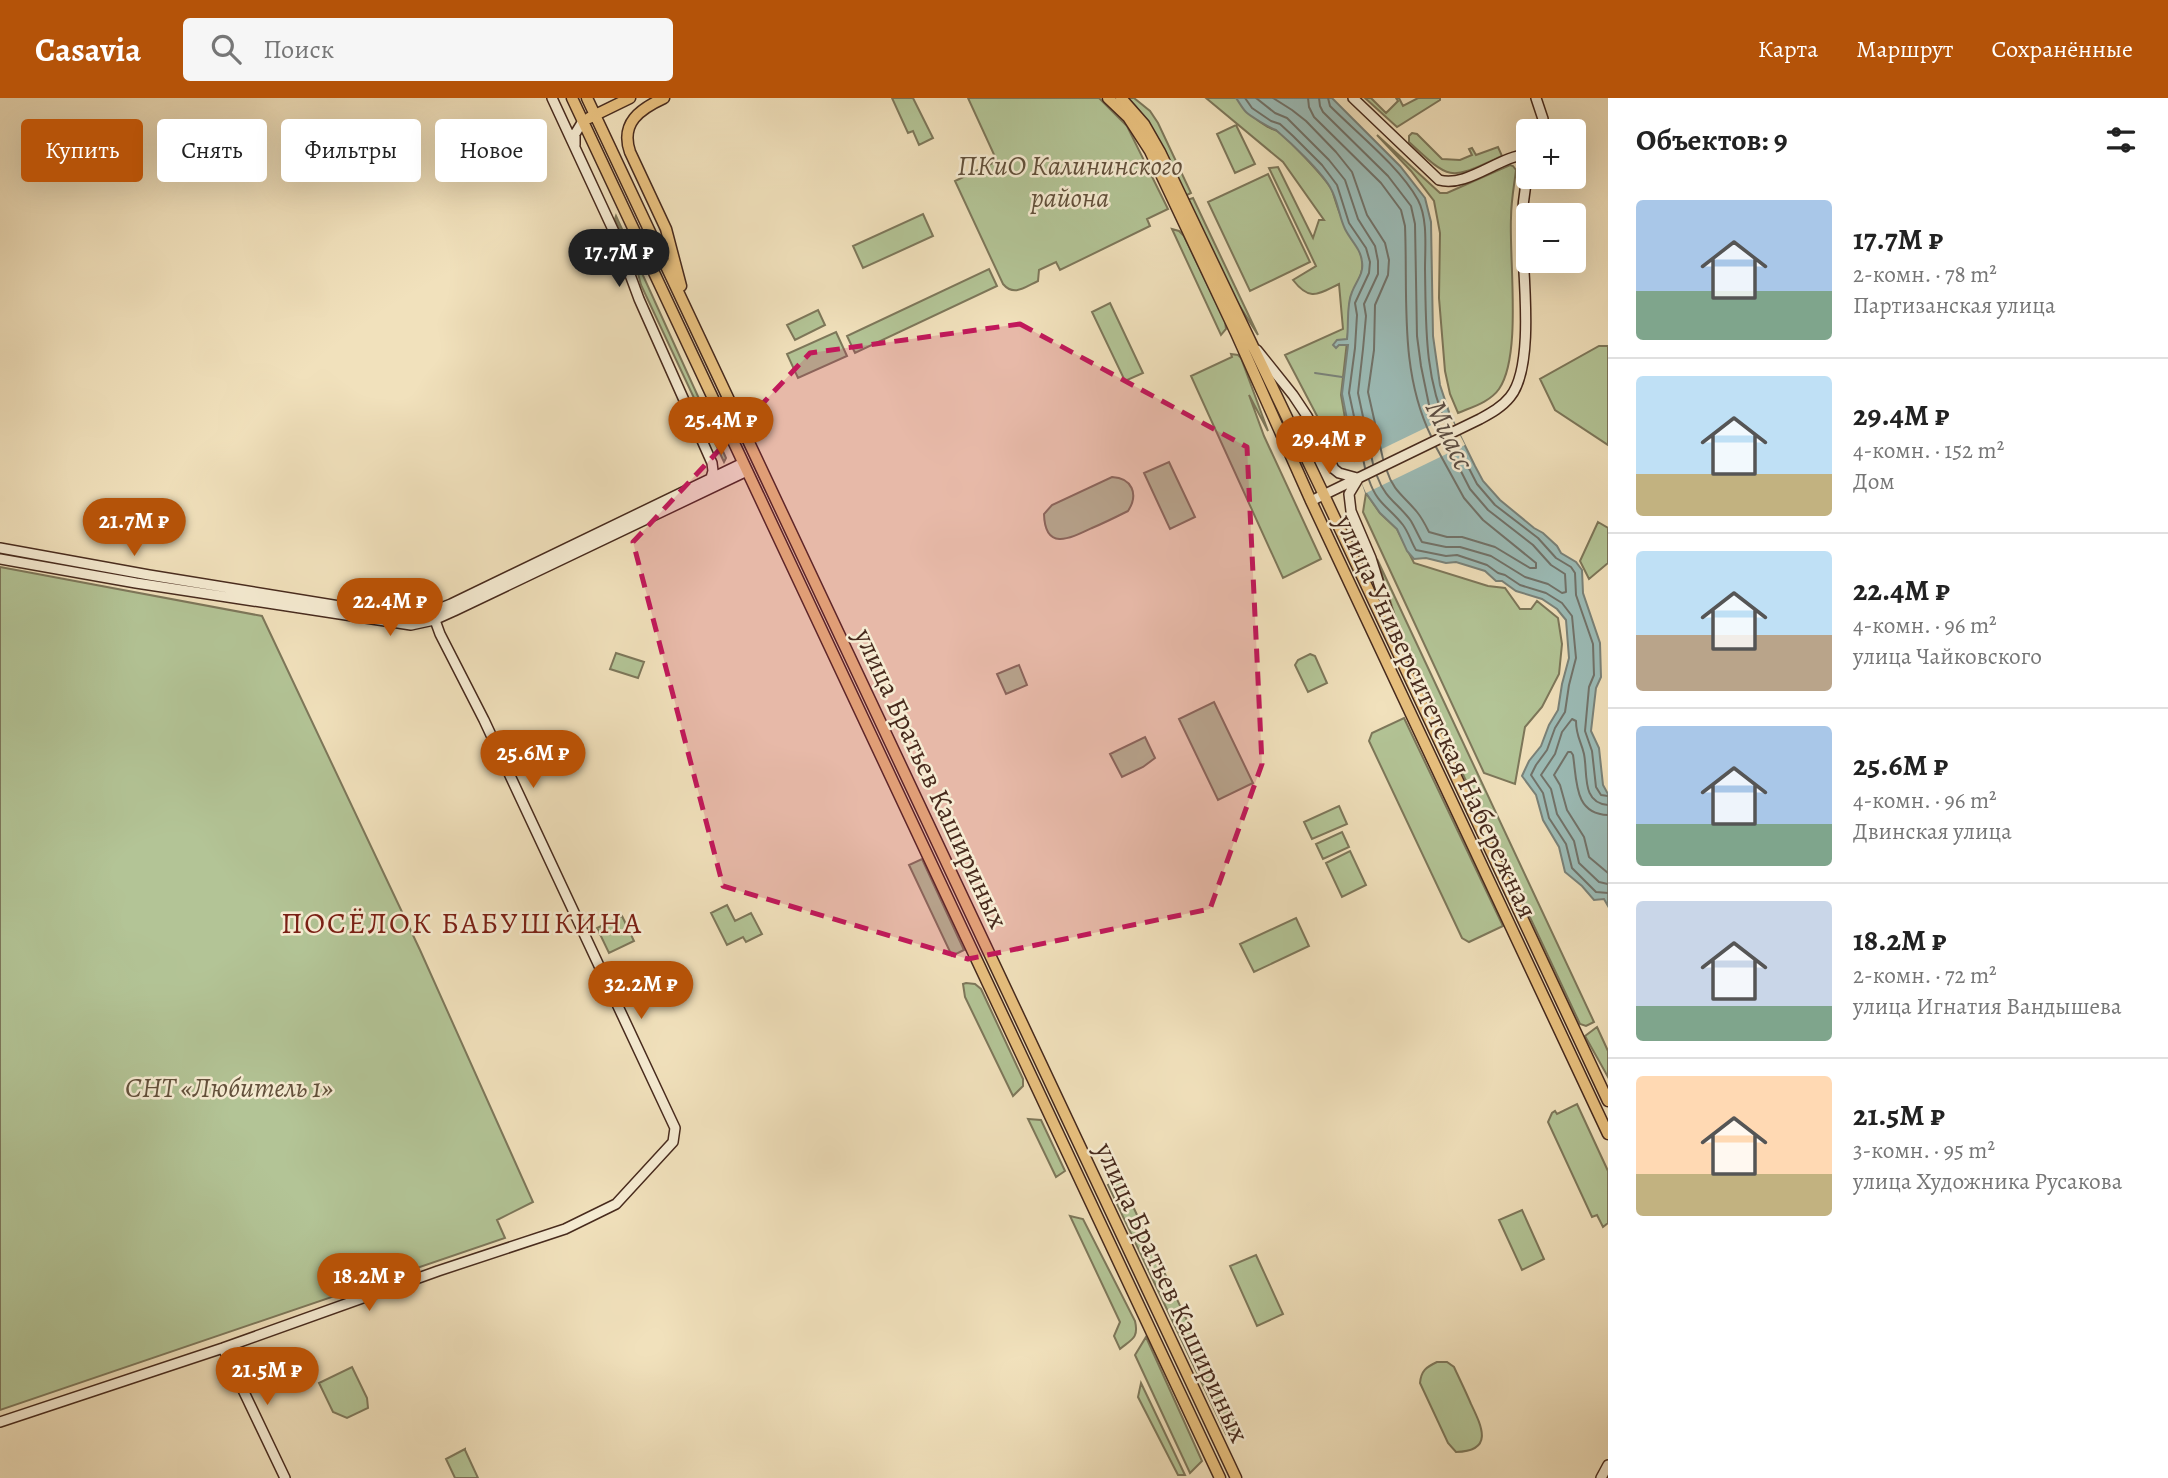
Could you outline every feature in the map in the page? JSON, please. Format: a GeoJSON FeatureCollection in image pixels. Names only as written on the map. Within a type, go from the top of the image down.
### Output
{"type":"FeatureCollection","features":[{"type":"Feature","properties":{"kind":"main road","name":"улица Братьев Кашириных"},"geometry":{"type":"LineString","coordinates":[[572,98],[1220,1478]]}},
{"type":"Feature","properties":{"kind":"main road","name":"улица Братьев Кашириных"},"geometry":{"type":"LineString","coordinates":[[587,98],[1236,1478]]}},
{"type":"Feature","properties":{"kind":"main road"},"geometry":{"type":"LineString","coordinates":[[583,121],[630,98]]}},
{"type":"Feature","properties":{"kind":"main road","name":"улица Университетская Набережная"},"geometry":{"type":"LineString","coordinates":[[1108,98],[1128,117],[1150,150],[1311,501],[1608,1133]]}},
{"type":"Feature","properties":{"kind":"main road","name":"улица Университетская Набережная"},"geometry":{"type":"LineString","coordinates":[[1121,98],[1136,113],[1153,138],[1324,495],[1608,1101]]}},
{"type":"Feature","properties":{"kind":"main road"},"geometry":{"type":"LineString","coordinates":[[659,100],[646,106],[637,115],[629,127],[627,141],[666,229],[688,312]]}},
{"type":"Feature","properties":{"kind":"main road"},"geometry":{"type":"LineString","coordinates":[[745,467],[757,460]]}},
{"type":"Feature","properties":{"kind":"street"},"geometry":{"type":"LineString","coordinates":[[552,98],[615,234],[639,299],[712,463],[710,478]]}},
{"type":"Feature","properties":{"kind":"street"},"geometry":{"type":"LineString","coordinates":[[1353,98],[1439,180],[1446,182],[1462,179],[1516,156]]}},
{"type":"Feature","properties":{"kind":"street"},"geometry":{"type":"LineString","coordinates":[[1536,98],[1543,119]]}},
{"type":"Feature","properties":{"kind":"street"},"geometry":{"type":"LineString","coordinates":[[575,148],[575,134],[583,121]]}},
{"type":"Feature","properties":{"kind":"street"},"geometry":{"type":"LineString","coordinates":[[1311,501],[1480,419],[1511,396],[1521,374],[1525,347],[1522,230],[1525,189]]}},
{"type":"Feature","properties":{"kind":"street"},"geometry":{"type":"LineString","coordinates":[[1248,338],[1307,416],[1334,469],[1359,478]]}},
{"type":"Feature","properties":{"kind":"street"},"geometry":{"type":"LineString","coordinates":[[0,548],[407,617],[433,616],[710,478],[745,467]]}},
{"type":"Feature","properties":{"kind":"street"},"geometry":{"type":"LineString","coordinates":[[0,559],[113,580],[411,625],[745,467]]}},
{"type":"Feature","properties":{"kind":"street"},"geometry":{"type":"LineString","coordinates":[[1359,478],[1349,494],[1351,511],[1371,558],[1396,649]]}},
{"type":"Feature","properties":{"kind":"street"},"geometry":{"type":"LineString","coordinates":[[264,593],[267,603]]}},
{"type":"Feature","properties":{"kind":"street"},"geometry":{"type":"LineString","coordinates":[[0,1422],[565,1229],[617,1204],[673,1142],[675,1128],[433,616]]}},
{"type":"Feature","properties":{"kind":"street"},"geometry":{"type":"LineString","coordinates":[[223,1348],[285,1478]]}},
{"type":"Feature","properties":{"kind":"street"},"geometry":{"type":"LineString","coordinates":[[1601,1478],[1608,1465]]}},
{"type":"Feature","properties":{"kind":"highlighted area"},"geometry":{"type":"Polygon","coordinates":[[[1020,324],[1247,447],[1262,764],[1210,909],[968,959],[723,886],[633,542],[810,353],[1020,324]]]}},
{"type":"Feature","properties":{"kind":"green space"},"geometry":{"type":"Polygon","coordinates":[[[892,98],[913,98],[933,138],[919,145],[913,131],[908,133],[892,98]]]}},
{"type":"Feature","properties":{"kind":"green space","name":"ПКиО Калининского района"},"geometry":{"type":"Polygon","coordinates":[[[968,98],[1099,98],[1127,126],[1168,209],[1147,219],[1150,226],[1060,270],[1056,262],[1039,270],[1038,281],[1029,286],[1020,290],[1007,288],[955,181],[997,161],[968,98]]]}},
{"type":"Feature","properties":{"kind":"green space"},"geometry":{"type":"Polygon","coordinates":[[[1128,98],[1134,98],[1150,111],[1158,123],[1191,193],[1185,196],[1154,132],[1128,98]]]}},
{"type":"Feature","properties":{"kind":"green space"},"geometry":{"type":"Polygon","coordinates":[[[1206,98],[1237,98],[1255,118],[1290,142],[1329,185],[1358,248],[1362,266],[1351,299],[1341,395],[1352,459],[1336,452],[1285,355],[1343,329],[1339,284],[1320,293],[1309,294],[1293,280],[1316,266],[1269,168],[1278,167],[1313,238],[1319,220],[1324,220],[1283,162],[1206,98]]]}},
{"type":"Feature","properties":{"kind":"green space"},"geometry":{"type":"Polygon","coordinates":[[[1365,98],[1371,98],[1386,113],[1398,101],[1396,98],[1399,98],[1403,106],[1418,98],[1440,100],[1397,127],[1365,98]]]}},
{"type":"Feature","properties":{"kind":"green space"},"geometry":{"type":"Polygon","coordinates":[[[1236,125],[1255,164],[1235,173],[1217,134],[1236,125]]]}},
{"type":"Feature","properties":{"kind":"green space"},"geometry":{"type":"Polygon","coordinates":[[[1412,133],[1417,134],[1442,159],[1460,160],[1472,155],[1469,149],[1472,148],[1476,155],[1498,147],[1502,156],[1471,170],[1452,173],[1434,164],[1409,142],[1412,133]]]}},
{"type":"Feature","properties":{"kind":"green space"},"geometry":{"type":"Polygon","coordinates":[[[1377,135],[1440,193],[1447,193],[1510,165],[1516,170],[1511,212],[1512,331],[1506,374],[1499,389],[1491,397],[1458,413],[1445,371],[1439,298],[1440,233],[1434,201],[1411,171],[1377,135]]]}},
{"type":"Feature","properties":{"kind":"green space"},"geometry":{"type":"Polygon","coordinates":[[[1268,174],[1310,262],[1250,291],[1208,202],[1268,174]]]}},
{"type":"Feature","properties":{"kind":"green space"},"geometry":{"type":"Polygon","coordinates":[[[1193,198],[1258,335],[1234,297],[1187,200],[1193,198]]]}},
{"type":"Feature","properties":{"kind":"green space"},"geometry":{"type":"Polygon","coordinates":[[[923,214],[933,236],[863,268],[853,246],[923,214]]]}},
{"type":"Feature","properties":{"kind":"green space"},"geometry":{"type":"Polygon","coordinates":[[[616,216],[726,458],[724,462],[641,285],[616,216]]]}},
{"type":"Feature","properties":{"kind":"green space"},"geometry":{"type":"Polygon","coordinates":[[[1172,229],[1184,236],[1225,321],[1226,329],[1221,335],[1172,229]]]}},
{"type":"Feature","properties":{"kind":"green space"},"geometry":{"type":"Polygon","coordinates":[[[989,269],[997,286],[855,353],[847,336],[989,269]]]}},
{"type":"Feature","properties":{"kind":"green space"},"geometry":{"type":"Polygon","coordinates":[[[1110,303],[1143,373],[1125,381],[1092,312],[1110,303]]]}},
{"type":"Feature","properties":{"kind":"green space"},"geometry":{"type":"Polygon","coordinates":[[[818,310],[825,325],[795,340],[787,325],[818,310]]]}},
{"type":"Feature","properties":{"kind":"green space"},"geometry":{"type":"Polygon","coordinates":[[[836,332],[847,356],[798,378],[787,354],[836,332]]]}},
{"type":"Feature","properties":{"kind":"green space"},"geometry":{"type":"Polygon","coordinates":[[[1599,346],[1608,346],[1608,445],[1555,410],[1540,379],[1599,346]]]}},
{"type":"Feature","properties":{"kind":"green space"},"geometry":{"type":"Polygon","coordinates":[[[1231,354],[1241,358],[1268,431],[1249,395],[1264,436],[1321,559],[1283,578],[1191,376],[1232,357],[1231,354]]]}},
{"type":"Feature","properties":{"kind":"green space"},"geometry":{"type":"Polygon","coordinates":[[[1169,462],[1195,517],[1170,529],[1144,473],[1169,462]]]}},
{"type":"Feature","properties":{"kind":"green space"},"geometry":{"type":"Polygon","coordinates":[[[1112,477],[1124,480],[1132,488],[1133,499],[1128,511],[1067,538],[1054,538],[1049,533],[1044,514],[1052,505],[1112,477]]]}},
{"type":"Feature","properties":{"kind":"green space"},"geometry":{"type":"Polygon","coordinates":[[[1366,493],[1380,513],[1397,529],[1414,563],[1488,586],[1505,588],[1520,609],[1531,609],[1537,601],[1558,618],[1562,644],[1559,674],[1542,707],[1525,727],[1515,784],[1484,773],[1363,512],[1366,493]]]}},
{"type":"Feature","properties":{"kind":"green space"},"geometry":{"type":"Polygon","coordinates":[[[1598,522],[1608,528],[1608,563],[1589,579],[1580,561],[1598,522]]]}},
{"type":"Feature","properties":{"kind":"green space"},"geometry":{"type":"Polygon","coordinates":[[[1377,559],[1594,1022],[1586,1026],[1580,1024],[1408,657],[1377,559]]]}},
{"type":"Feature","properties":{"kind":"green space","name":"СНТ «Любитель 1»"},"geometry":{"type":"Polygon","coordinates":[[[0,567],[262,616],[420,950],[533,1202],[497,1220],[505,1238],[0,1410],[0,567]]]}},
{"type":"Feature","properties":{"kind":"green space"},"geometry":{"type":"Polygon","coordinates":[[[616,653],[644,662],[638,678],[610,669],[616,653]]]}},
{"type":"Feature","properties":{"kind":"green space"},"geometry":{"type":"Polygon","coordinates":[[[1310,654],[1315,656],[1327,683],[1308,692],[1295,665],[1298,660],[1310,654]]]}},
{"type":"Feature","properties":{"kind":"green space"},"geometry":{"type":"Polygon","coordinates":[[[1019,665],[1027,685],[1006,694],[997,674],[1019,665]]]}},
{"type":"Feature","properties":{"kind":"green space"},"geometry":{"type":"Polygon","coordinates":[[[1214,702],[1253,783],[1218,800],[1179,719],[1214,702]]]}},
{"type":"Feature","properties":{"kind":"green space"},"geometry":{"type":"Polygon","coordinates":[[[1404,718],[1503,926],[1469,942],[1462,938],[1369,741],[1372,733],[1404,718]]]}},
{"type":"Feature","properties":{"kind":"green space"},"geometry":{"type":"Polygon","coordinates":[[[1145,737],[1155,758],[1122,777],[1110,754],[1145,737]]]}},
{"type":"Feature","properties":{"kind":"green space"},"geometry":{"type":"Polygon","coordinates":[[[1339,806],[1347,824],[1312,839],[1304,822],[1339,806]]]}},
{"type":"Feature","properties":{"kind":"green space"},"geometry":{"type":"Polygon","coordinates":[[[1342,832],[1349,847],[1323,859],[1316,844],[1342,832]]]}},
{"type":"Feature","properties":{"kind":"green space"},"geometry":{"type":"Polygon","coordinates":[[[1350,851],[1366,885],[1342,897],[1326,863],[1350,851]]]}},
{"type":"Feature","properties":{"kind":"green space"},"geometry":{"type":"Polygon","coordinates":[[[922,859],[964,950],[952,956],[909,865],[922,859]]]}},
{"type":"Feature","properties":{"kind":"green space"},"geometry":{"type":"Polygon","coordinates":[[[727,905],[735,921],[751,913],[762,934],[746,942],[743,937],[727,945],[711,913],[727,905]]]}},
{"type":"Feature","properties":{"kind":"green space"},"geometry":{"type":"Polygon","coordinates":[[[622,916],[634,941],[609,953],[597,928],[622,916]]]}},
{"type":"Feature","properties":{"kind":"green space"},"geometry":{"type":"Polygon","coordinates":[[[1296,918],[1309,946],[1254,972],[1240,944],[1296,918]]]}},
{"type":"Feature","properties":{"kind":"green space"},"geometry":{"type":"Polygon","coordinates":[[[963,984],[975,984],[981,989],[1023,1079],[1023,1086],[1013,1096],[965,997],[963,984]]]}},
{"type":"Feature","properties":{"kind":"green space"},"geometry":{"type":"Polygon","coordinates":[[[1597,1027],[1608,1051],[1608,1077],[1585,1036],[1597,1027]]]}},
{"type":"Feature","properties":{"kind":"green space"},"geometry":{"type":"Polygon","coordinates":[[[1577,1104],[1608,1171],[1608,1223],[1603,1227],[1597,1215],[1592,1217],[1548,1122],[1555,1111],[1557,1114],[1577,1104]]]}},
{"type":"Feature","properties":{"kind":"green space"},"geometry":{"type":"Polygon","coordinates":[[[1028,1119],[1041,1120],[1065,1171],[1056,1177],[1028,1119]]]}},
{"type":"Feature","properties":{"kind":"green space"},"geometry":{"type":"Polygon","coordinates":[[[1120,1179],[1238,1428],[1226,1434],[1108,1185],[1120,1179]]]}},
{"type":"Feature","properties":{"kind":"green space"},"geometry":{"type":"Polygon","coordinates":[[[1522,1210],[1544,1259],[1522,1270],[1499,1220],[1522,1210]]]}},
{"type":"Feature","properties":{"kind":"green space"},"geometry":{"type":"Polygon","coordinates":[[[1070,1216],[1083,1219],[1135,1321],[1135,1335],[1120,1349],[1114,1336],[1120,1322],[1070,1216]]]}},
{"type":"Feature","properties":{"kind":"green space"},"geometry":{"type":"Polygon","coordinates":[[[1256,1255],[1283,1314],[1257,1326],[1230,1266],[1256,1255]]]}},
{"type":"Feature","properties":{"kind":"green space"},"geometry":{"type":"Polygon","coordinates":[[[1146,1337],[1202,1461],[1190,1473],[1135,1355],[1146,1337]]]}},
{"type":"Feature","properties":{"kind":"green space"},"geometry":{"type":"Polygon","coordinates":[[[1437,1362],[1447,1362],[1454,1367],[1479,1421],[1482,1436],[1480,1442],[1468,1451],[1456,1452],[1448,1443],[1420,1383],[1425,1370],[1437,1362]]]}},
{"type":"Feature","properties":{"kind":"green space"},"geometry":{"type":"Polygon","coordinates":[[[352,1367],[367,1398],[368,1408],[347,1418],[333,1412],[319,1383],[352,1367]]]}},
{"type":"Feature","properties":{"kind":"green space"},"geometry":{"type":"Polygon","coordinates":[[[1141,1383],[1185,1475],[1178,1475],[1138,1397],[1141,1383]]]}},
{"type":"Feature","properties":{"kind":"green space"},"geometry":{"type":"Polygon","coordinates":[[[465,1449],[478,1478],[455,1478],[446,1459],[465,1449]]]}},
{"type":"Feature","properties":{"kind":"water","name":"Миасс"},"geometry":{"type":"Polygon","coordinates":[[[1236,98],[1332,98],[1400,166],[1425,198],[1431,222],[1433,336],[1440,385],[1450,415],[1483,481],[1500,500],[1543,533],[1561,553],[1576,562],[1582,570],[1583,593],[1600,643],[1601,677],[1596,688],[1591,731],[1599,748],[1603,785],[1608,794],[1608,906],[1604,899],[1594,900],[1565,872],[1559,847],[1543,820],[1536,795],[1522,776],[1529,761],[1541,746],[1558,710],[1569,658],[1566,620],[1557,609],[1542,599],[1516,591],[1502,581],[1496,581],[1485,571],[1456,562],[1414,559],[1407,551],[1397,529],[1380,513],[1366,493],[1355,460],[1342,394],[1348,345],[1339,345],[1336,348],[1333,345],[1337,340],[1347,339],[1349,303],[1362,270],[1361,257],[1345,229],[1327,182],[1276,130],[1246,112],[1236,98]]]}},
{"type":"Feature","properties":{"kind":"pier"},"geometry":{"type":"Polygon","coordinates":[[[1450,416],[1465,445],[1366,493],[1353,463],[1450,416]]]}},
{"type":"Feature","properties":{"kind":"waterway"},"geometry":{"type":"LineString","coordinates":[[1315,373],[1342,377]]}},
{"type":"Feature","properties":{"kind":"district","name":"ПОСЁЛОК БАБУШКИНА"},"geometry":{"type":"Point","coordinates":[462,923]}}]}
